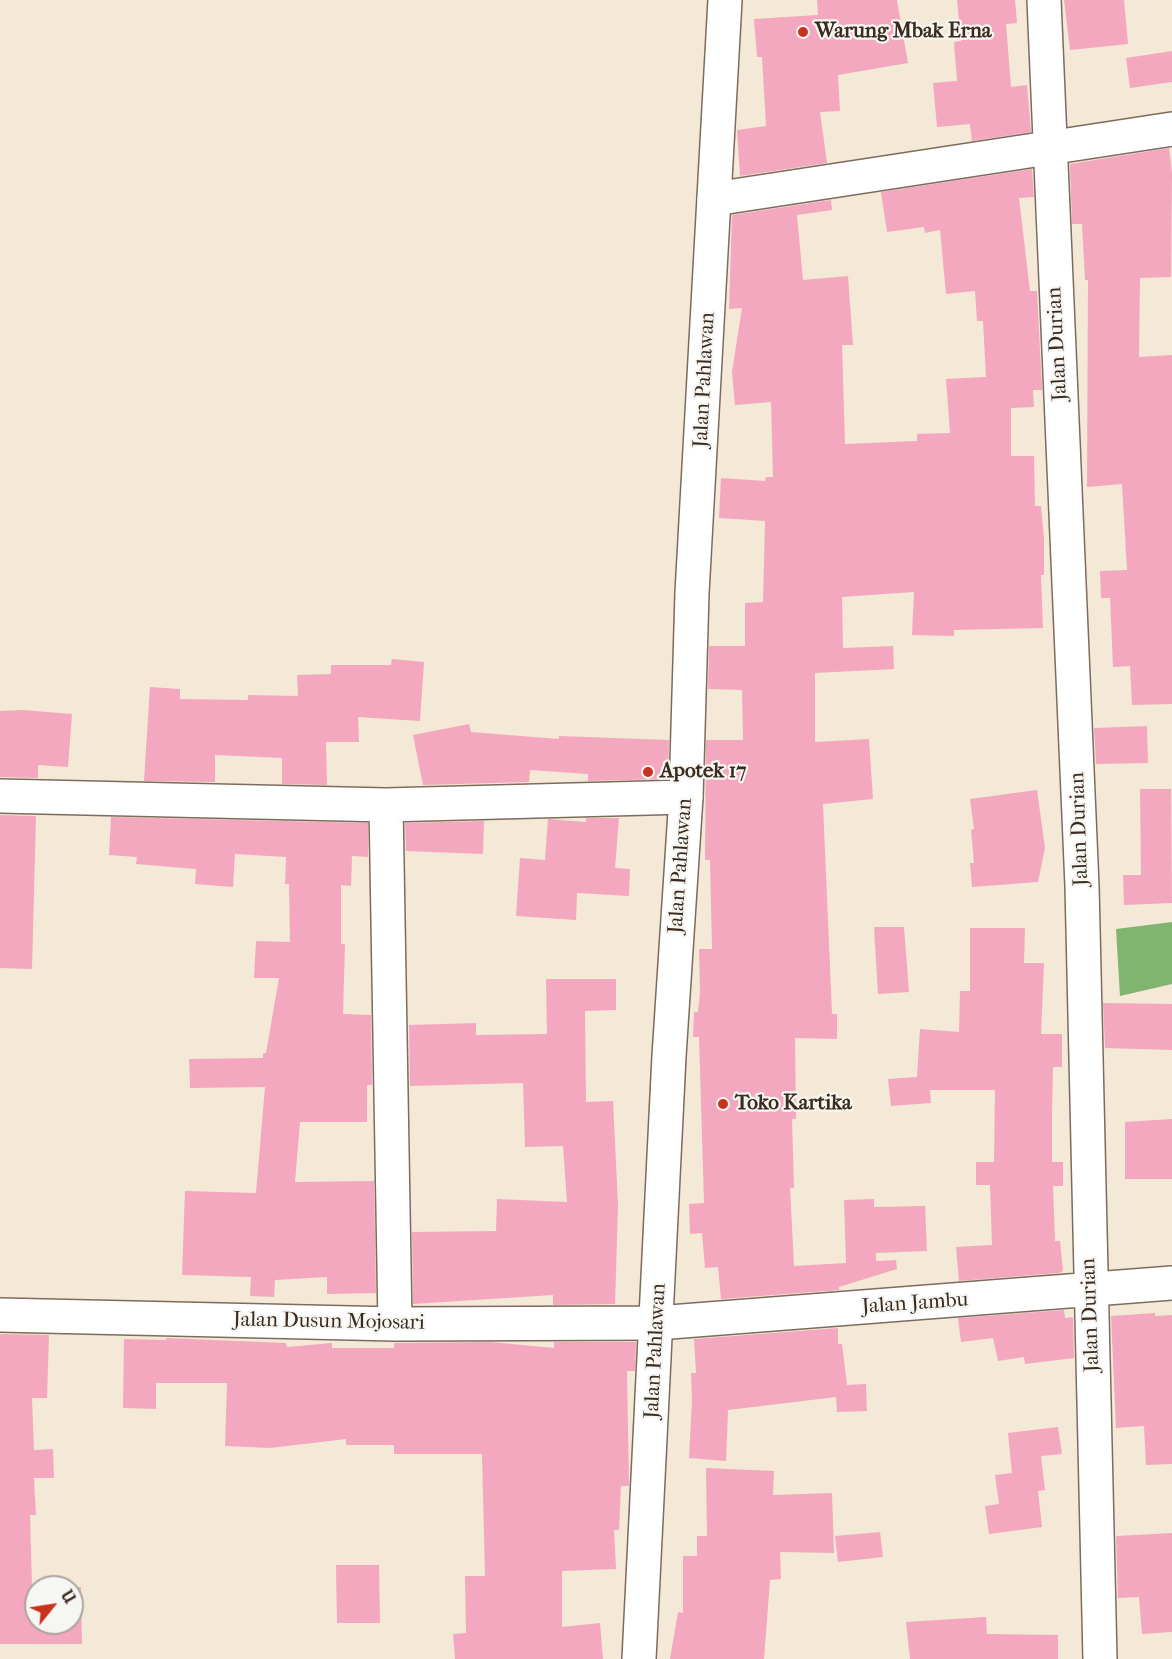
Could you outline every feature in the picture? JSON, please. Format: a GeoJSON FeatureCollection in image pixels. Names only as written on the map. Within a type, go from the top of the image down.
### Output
{"type":"FeatureCollection","features":[{"type":"Feature","properties":{"kind":"street","name":"Jalan Pahlawan"},"geometry":{"type":"LineString","coordinates":[[639,1659],[669,1056],[686,797],[692,593],[725,0]]}},
{"type":"Feature","properties":{"kind":"street","name":"Jalan Durian"},"geometry":{"type":"LineString","coordinates":[[1044,0],[1082,886],[1100,1659]]}},
{"type":"Feature","properties":{"kind":"street"},"geometry":{"type":"LineString","coordinates":[[714,199],[1172,129]]}},
{"type":"Feature","properties":{"kind":"street"},"geometry":{"type":"LineString","coordinates":[[0,795],[386,805],[686,797]]}},
{"type":"Feature","properties":{"kind":"street"},"geometry":{"type":"LineString","coordinates":[[386,805],[395,1324]]}},
{"type":"Feature","properties":{"kind":"street","name":"Jalan Jambu"},"geometry":{"type":"LineString","coordinates":[[657,1323],[1172,1283]]}},
{"type":"Feature","properties":{"kind":"street","name":"Jalan Dusun Mojosari"},"geometry":{"type":"LineString","coordinates":[[0,1315],[395,1324],[657,1323]]}},
{"type":"Feature","properties":{"kind":"green space"},"geometry":{"type":"Polygon","coordinates":[[[1172,922],[1172,984],[1120,996],[1116,929],[1172,922]]]}},
{"type":"Feature","properties":{"kind":"building"},"geometry":{"type":"Polygon","coordinates":[[[817,0],[897,0],[908,63],[838,75],[840,111],[820,112],[827,163],[740,176],[737,130],[766,126],[762,57],[757,57],[754,19],[818,15],[817,0]]]}},
{"type":"Feature","properties":{"kind":"building"},"geometry":{"type":"Polygon","coordinates":[[[957,0],[1015,0],[1017,23],[1006,24],[1011,87],[1027,85],[1031,132],[972,141],[970,124],[937,127],[933,83],[957,81],[954,42],[961,41],[957,0]]]}},
{"type":"Feature","properties":{"kind":"building"},"geometry":{"type":"Polygon","coordinates":[[[1064,0],[1124,0],[1128,44],[1070,50],[1064,0]]]}},
{"type":"Feature","properties":{"kind":"building"},"geometry":{"type":"Polygon","coordinates":[[[1172,51],[1172,82],[1130,88],[1126,58],[1172,51]]]}},
{"type":"Feature","properties":{"kind":"building"},"geometry":{"type":"Polygon","coordinates":[[[1169,148],[1172,173],[1171,277],[1140,278],[1139,357],[1172,355],[1172,704],[1132,705],[1130,666],[1113,667],[1110,598],[1101,598],[1100,571],[1127,570],[1122,484],[1087,487],[1088,280],[1085,280],[1082,224],[1072,224],[1070,164],[1169,148]]]}},
{"type":"Feature","properties":{"kind":"building"},"geometry":{"type":"Polygon","coordinates":[[[1032,169],[1034,197],[1019,198],[1030,291],[1037,291],[1042,390],[1033,390],[1034,407],[1011,408],[1011,456],[1034,456],[1035,506],[1041,506],[1044,538],[1044,575],[1041,575],[1043,628],[954,630],[954,636],[912,635],[914,592],[842,597],[843,648],[893,646],[894,669],[815,673],[815,742],[869,739],[873,799],[823,804],[832,1014],[837,1014],[837,1039],[795,1038],[796,1119],[792,1119],[794,1188],[790,1188],[794,1266],[846,1263],[844,1200],[874,1199],[874,1207],[925,1206],[927,1251],[876,1253],[876,1261],[896,1260],[897,1269],[839,1287],[839,1290],[721,1299],[718,1267],[705,1268],[702,1233],[690,1234],[689,1204],[704,1203],[699,1037],[693,1037],[694,1012],[698,1012],[700,992],[699,949],[712,949],[710,860],[705,860],[706,740],[743,740],[742,690],[708,689],[709,646],[745,646],[745,603],[763,602],[765,521],[719,518],[721,478],[765,481],[766,477],[773,477],[771,402],[735,405],[732,372],[742,308],[729,309],[732,215],[831,200],[832,210],[797,215],[803,280],[848,276],[853,345],[842,345],[845,444],[917,441],[917,434],[950,433],[946,379],[986,377],[983,321],[977,321],[975,291],[946,294],[940,230],[925,233],[924,227],[887,232],[881,192],[1032,169]]]}},
{"type":"Feature","properties":{"kind":"building"},"geometry":{"type":"Polygon","coordinates":[[[392,659],[424,662],[420,721],[358,717],[359,742],[326,742],[327,785],[282,784],[282,758],[215,755],[215,782],[144,781],[150,687],[180,689],[180,699],[248,700],[248,695],[298,696],[297,675],[331,674],[331,665],[391,665],[392,659]]]}},
{"type":"Feature","properties":{"kind":"building"},"geometry":{"type":"Polygon","coordinates":[[[23,710],[72,714],[68,767],[38,765],[38,778],[0,777],[0,711],[23,710]]]}},
{"type":"Feature","properties":{"kind":"building"},"geometry":{"type":"Polygon","coordinates":[[[469,724],[471,732],[559,739],[559,736],[669,740],[668,779],[588,781],[588,774],[530,770],[529,782],[423,785],[413,735],[469,724]]]}},
{"type":"Feature","properties":{"kind":"building"},"geometry":{"type":"Polygon","coordinates":[[[1147,726],[1148,763],[1096,764],[1094,728],[1147,726]]]}},
{"type":"Feature","properties":{"kind":"building"},"geometry":{"type":"Polygon","coordinates":[[[1140,789],[1171,789],[1172,903],[1124,905],[1123,875],[1141,875],[1140,789]]]}},
{"type":"Feature","properties":{"kind":"building"},"geometry":{"type":"Polygon","coordinates":[[[1037,790],[1045,848],[1038,882],[972,887],[970,863],[974,863],[971,830],[974,829],[970,799],[1037,790]]]}},
{"type":"Feature","properties":{"kind":"building"},"geometry":{"type":"Polygon","coordinates":[[[0,815],[36,816],[32,969],[0,968],[0,815]]]}},
{"type":"Feature","properties":{"kind":"building"},"geometry":{"type":"Polygon","coordinates":[[[111,817],[368,823],[368,857],[352,856],[351,886],[341,885],[341,944],[345,944],[343,1014],[371,1015],[372,1085],[367,1085],[367,1122],[300,1122],[295,1182],[374,1181],[376,1293],[327,1294],[327,1277],[275,1280],[274,1297],[250,1296],[251,1277],[182,1275],[185,1191],[256,1193],[265,1087],[190,1088],[189,1059],[263,1058],[263,1053],[266,1053],[279,978],[254,978],[256,941],[290,942],[289,884],[285,884],[286,857],[235,854],[233,887],[195,884],[196,869],[136,864],[137,857],[109,855],[111,817]]]}},
{"type":"Feature","properties":{"kind":"building"},"geometry":{"type":"Polygon","coordinates":[[[586,818],[619,818],[615,868],[630,869],[629,896],[577,893],[576,920],[516,916],[520,858],[545,860],[548,819],[586,822],[586,818]]]}},
{"type":"Feature","properties":{"kind":"building"},"geometry":{"type":"Polygon","coordinates":[[[484,821],[483,854],[406,851],[405,823],[484,821]]]}},
{"type":"Feature","properties":{"kind":"building"},"geometry":{"type":"Polygon","coordinates":[[[874,927],[904,927],[909,992],[878,994],[874,927]]]}},
{"type":"Feature","properties":{"kind":"building"},"geometry":{"type":"Polygon","coordinates":[[[970,928],[1025,928],[1024,963],[1044,963],[1041,1034],[1062,1034],[1062,1067],[1053,1067],[1052,1113],[1052,1162],[1063,1162],[1063,1186],[1053,1186],[1055,1241],[1060,1241],[1063,1271],[1059,1273],[959,1281],[956,1247],[992,1245],[990,1185],[976,1185],[976,1162],[994,1162],[995,1090],[930,1090],[931,1103],[891,1106],[888,1079],[917,1077],[920,1029],[959,1032],[960,991],[970,991],[970,928]]]}},
{"type":"Feature","properties":{"kind":"building"},"geometry":{"type":"Polygon","coordinates":[[[546,979],[616,979],[616,1010],[585,1011],[586,1102],[613,1101],[618,1205],[615,1304],[553,1305],[553,1295],[413,1304],[412,1232],[496,1231],[497,1199],[567,1202],[563,1146],[525,1147],[523,1083],[410,1086],[409,1025],[476,1023],[476,1035],[547,1034],[546,979]]]}},
{"type":"Feature","properties":{"kind":"building"},"geometry":{"type":"Polygon","coordinates":[[[1103,1003],[1172,1004],[1172,1050],[1105,1048],[1103,1003]]]}},
{"type":"Feature","properties":{"kind":"building"},"geometry":{"type":"Polygon","coordinates":[[[1172,1119],[1172,1179],[1125,1179],[1125,1122],[1172,1119]]]}},
{"type":"Feature","properties":{"kind":"building"},"geometry":{"type":"Polygon","coordinates":[[[1064,1310],[1065,1318],[1073,1317],[1074,1358],[1025,1364],[1024,1357],[998,1361],[993,1338],[961,1342],[958,1318],[1064,1310]]]}},
{"type":"Feature","properties":{"kind":"building"},"geometry":{"type":"Polygon","coordinates":[[[1155,1313],[1155,1316],[1172,1315],[1172,1464],[1146,1465],[1144,1426],[1116,1428],[1111,1316],[1155,1313]]]}},
{"type":"Feature","properties":{"kind":"building"},"geometry":{"type":"Polygon","coordinates":[[[838,1328],[838,1344],[842,1344],[847,1385],[866,1384],[867,1411],[837,1412],[836,1397],[728,1410],[726,1461],[689,1458],[691,1373],[696,1373],[694,1339],[838,1328]]]}},
{"type":"Feature","properties":{"kind":"building"},"geometry":{"type":"Polygon","coordinates":[[[0,1334],[49,1335],[47,1398],[32,1398],[34,1450],[53,1449],[54,1478],[34,1478],[36,1515],[30,1515],[32,1575],[24,1575],[24,1635],[82,1635],[82,1644],[0,1644],[0,1334]]]}},
{"type":"Feature","properties":{"kind":"building"},"geometry":{"type":"Polygon","coordinates":[[[166,1338],[286,1343],[287,1347],[332,1343],[332,1348],[394,1348],[394,1343],[491,1342],[554,1348],[554,1342],[636,1342],[635,1371],[627,1371],[629,1486],[621,1486],[619,1530],[614,1530],[616,1569],[562,1571],[562,1627],[600,1623],[603,1659],[455,1659],[453,1634],[466,1633],[465,1576],[485,1576],[482,1454],[394,1454],[394,1445],[346,1445],[346,1439],[270,1448],[225,1446],[227,1383],[156,1383],[156,1409],[123,1408],[124,1339],[166,1340],[166,1338]]]}},
{"type":"Feature","properties":{"kind":"building"},"geometry":{"type":"Polygon","coordinates":[[[1058,1427],[1062,1454],[1041,1456],[1045,1490],[1038,1491],[1042,1527],[989,1534],[985,1506],[999,1504],[995,1475],[1012,1473],[1008,1433],[1058,1427]]]}},
{"type":"Feature","properties":{"kind":"building"},"geometry":{"type":"Polygon","coordinates":[[[706,1468],[774,1471],[773,1495],[832,1493],[834,1553],[780,1552],[781,1579],[770,1580],[764,1659],[670,1659],[678,1612],[683,1613],[683,1556],[697,1556],[697,1536],[707,1536],[706,1468]]]}},
{"type":"Feature","properties":{"kind":"building"},"geometry":{"type":"Polygon","coordinates":[[[880,1532],[883,1557],[838,1562],[835,1536],[880,1532]]]}},
{"type":"Feature","properties":{"kind":"building"},"geometry":{"type":"Polygon","coordinates":[[[1172,1533],[1172,1632],[1142,1634],[1139,1597],[1118,1598],[1116,1536],[1172,1533]]]}},
{"type":"Feature","properties":{"kind":"building"},"geometry":{"type":"Polygon","coordinates":[[[336,1565],[379,1565],[380,1623],[337,1623],[336,1565]]]}},
{"type":"Feature","properties":{"kind":"building"},"geometry":{"type":"Polygon","coordinates":[[[986,1617],[987,1634],[1058,1635],[1058,1659],[910,1659],[906,1622],[986,1617]]]}},
{"type":"Feature","properties":{"kind":"place","name":"Warung Mbak Erna"},"geometry":{"type":"Point","coordinates":[803,32]}},
{"type":"Feature","properties":{"kind":"place","name":"Apotek 17"},"geometry":{"type":"Point","coordinates":[648,772]}},
{"type":"Feature","properties":{"kind":"place","name":"Toko Kartika"},"geometry":{"type":"Point","coordinates":[723,1104]}}]}
